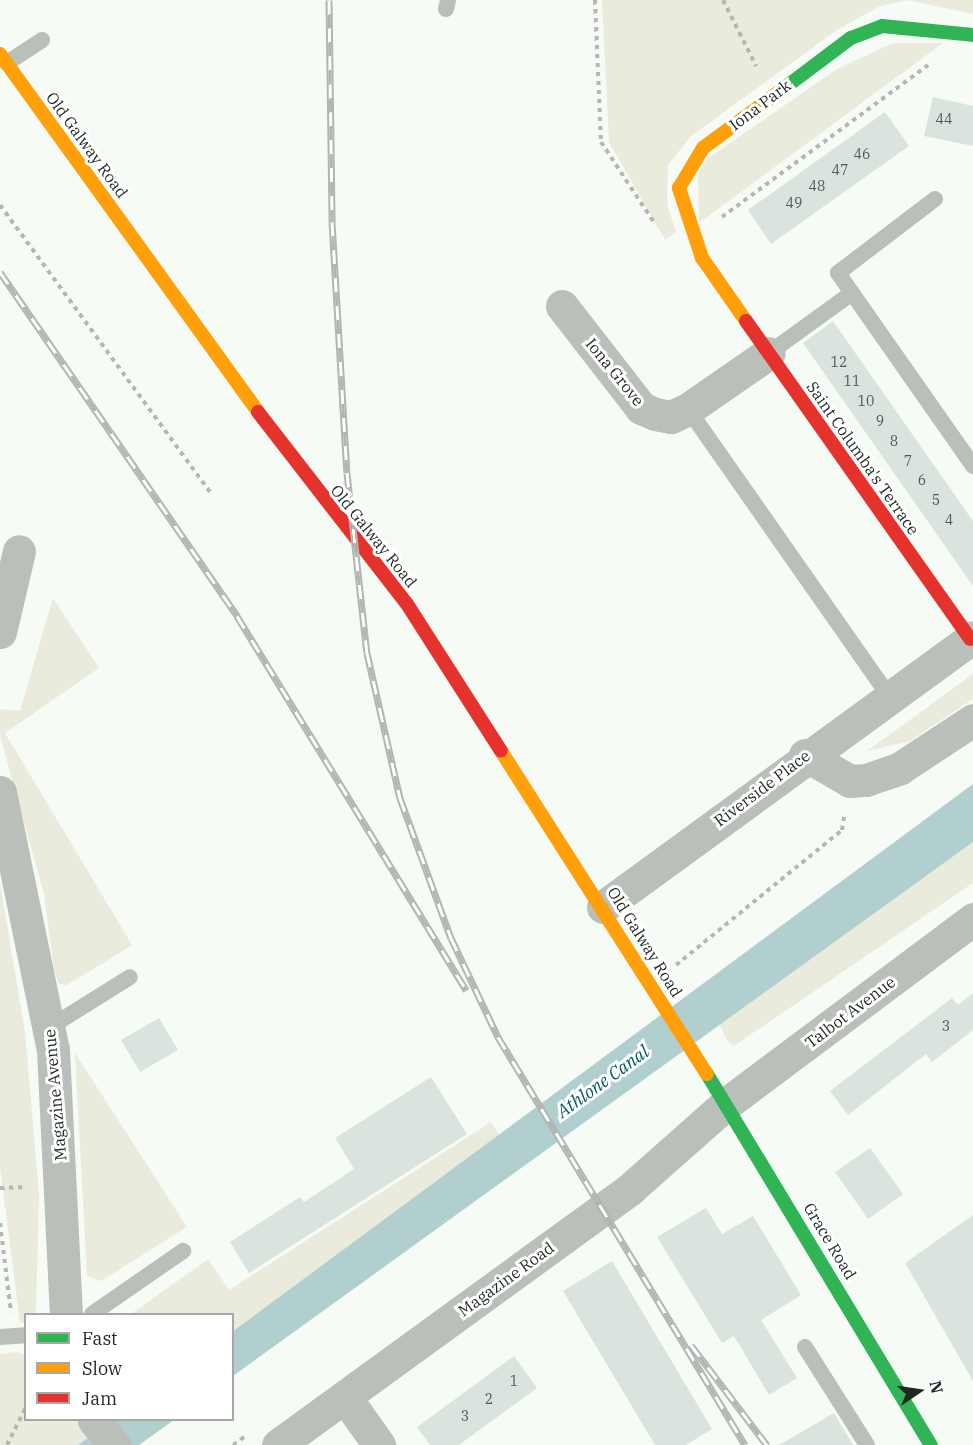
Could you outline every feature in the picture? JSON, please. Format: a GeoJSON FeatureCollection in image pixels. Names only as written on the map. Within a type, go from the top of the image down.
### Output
{"type":"FeatureCollection","features":[{"type":"Feature","properties":{"kind":"main road","name":"Iona Park"},"geometry":{"type":"LineString","coordinates":[[729,296],[693,238],[684,213],[681,178],[703,148],[771,96],[871,28],[898,26],[973,35]]}},
{"type":"Feature","properties":{"kind":"main road","name":"Old Galway Road"},"geometry":{"type":"LineString","coordinates":[[3,58],[248,399],[407,604],[697,1057]]}},
{"type":"Feature","properties":{"kind":"main road","name":"Saint Columba's Terrace"},"geometry":{"type":"LineString","coordinates":[[729,296],[972,638]]}},
{"type":"Feature","properties":{"kind":"main road","name":"Grace Road"},"geometry":{"type":"LineString","coordinates":[[697,1057],[931,1445]]}},
{"type":"Feature","properties":{"kind":"street","name":"Iona Grove"},"geometry":{"type":"LineString","coordinates":[[562,306],[641,408],[670,417],[688,409],[770,353]]}},
{"type":"Feature","properties":{"kind":"street"},"geometry":{"type":"LineString","coordinates":[[0,632],[19,551]]}},
{"type":"Feature","properties":{"kind":"street","name":"Riverside Place"},"geometry":{"type":"LineString","coordinates":[[603,907],[805,755],[925,675],[972,638]]}},
{"type":"Feature","properties":{"kind":"street"},"geometry":{"type":"LineString","coordinates":[[805,755],[850,781],[900,768],[973,720]]}},
{"type":"Feature","properties":{"kind":"street","name":"Magazine Avenue"},"geometry":{"type":"LineString","coordinates":[[0,792],[21,878],[50,1027],[58,1096],[66,1313]]}},
{"type":"Feature","properties":{"kind":"street","name":"Talbot Avenue"},"geometry":{"type":"LineString","coordinates":[[726,1104],[973,919]]}},
{"type":"Feature","properties":{"kind":"street","name":"Magazine Road"},"geometry":{"type":"LineString","coordinates":[[278,1445],[630,1189],[726,1104]]}},
{"type":"Feature","properties":{"kind":"street"},"geometry":{"type":"LineString","coordinates":[[345,1397],[379,1445]]}},
{"type":"Feature","properties":{"kind":"street"},"geometry":{"type":"LineString","coordinates":[[96,1421],[114,1445]]}},
{"type":"Feature","properties":{"kind":"lane"},"geometry":{"type":"LineString","coordinates":[[3,58],[42,40]]}},
{"type":"Feature","properties":{"kind":"lane"},"geometry":{"type":"LineString","coordinates":[[935,199],[838,273],[973,466]]}},
{"type":"Feature","properties":{"kind":"lane"},"geometry":{"type":"LineString","coordinates":[[770,353],[852,293]]}},
{"type":"Feature","properties":{"kind":"lane"},"geometry":{"type":"LineString","coordinates":[[688,409],[890,697]]}},
{"type":"Feature","properties":{"kind":"lane"},"geometry":{"type":"LineString","coordinates":[[50,1027],[130,977]]}},
{"type":"Feature","properties":{"kind":"lane"},"geometry":{"type":"LineString","coordinates":[[93,1313],[183,1251]]}},
{"type":"Feature","properties":{"kind":"lane"},"geometry":{"type":"LineString","coordinates":[[805,1347],[867,1445]]}},
{"type":"Feature","properties":{"kind":"path"},"geometry":{"type":"LineString","coordinates":[[595,0],[601,142],[670,253],[933,61]]}},
{"type":"Feature","properties":{"kind":"path"},"geometry":{"type":"LineString","coordinates":[[723,0],[771,96]]}},
{"type":"Feature","properties":{"kind":"path"},"geometry":{"type":"LineString","coordinates":[[0,205],[211,494]]}},
{"type":"Feature","properties":{"kind":"path"},"geometry":{"type":"LineString","coordinates":[[653,225],[684,213]]}},
{"type":"Feature","properties":{"kind":"path"},"geometry":{"type":"LineString","coordinates":[[670,969],[842,830],[850,781]]}},
{"type":"Feature","properties":{"kind":"path"},"geometry":{"type":"LineString","coordinates":[[0,1188],[16,1187]]}},
{"type":"Feature","properties":{"kind":"path"},"geometry":{"type":"LineString","coordinates":[[0,1223],[13,1336]]}},
{"type":"Feature","properties":{"kind":"path"},"geometry":{"type":"LineString","coordinates":[[7,1445],[24,1411]]}},
{"type":"Feature","properties":{"kind":"shaded area"},"geometry":{"type":"Polygon","coordinates":[[[602,0],[908,0],[880,6],[837,30],[691,136],[668,165],[667,204],[676,232],[665,240],[609,142],[602,0]]]}},
{"type":"Feature","properties":{"kind":"shaded area"},"geometry":{"type":"Polygon","coordinates":[[[908,0],[973,0],[973,14],[908,0]]]}},
{"type":"Feature","properties":{"kind":"shaded area"},"geometry":{"type":"Polygon","coordinates":[[[893,43],[943,43],[699,223],[698,174],[707,159],[837,69],[893,43]]]}},
{"type":"Feature","properties":{"kind":"shaded area"},"geometry":{"type":"Polygon","coordinates":[[[53,598],[99,668],[5,733],[132,945],[67,985],[59,984],[54,970],[44,894],[0,736],[0,709],[20,711],[53,598]]]}},
{"type":"Feature","properties":{"kind":"shaded area"},"geometry":{"type":"Polygon","coordinates":[[[973,674],[973,699],[910,741],[867,751],[973,674]]]}},
{"type":"Feature","properties":{"kind":"shaded area"},"geometry":{"type":"Polygon","coordinates":[[[973,842],[973,883],[734,1046],[728,1042],[719,1023],[973,842]]]}},
{"type":"Feature","properties":{"kind":"shaded area"},"geometry":{"type":"Polygon","coordinates":[[[0,883],[25,1032],[39,1194],[36,1313],[24,1313],[24,1322],[20,1323],[0,1167],[0,883]]]}},
{"type":"Feature","properties":{"kind":"shaded area"},"geometry":{"type":"Polygon","coordinates":[[[75,1053],[187,1227],[101,1281],[87,1276],[75,1053]]]}},
{"type":"Feature","properties":{"kind":"shaded area"},"geometry":{"type":"Polygon","coordinates":[[[491,1122],[501,1138],[234,1331],[234,1313],[132,1313],[208,1259],[229,1290],[491,1122]]]}},
{"type":"Feature","properties":{"kind":"shaded area"},"geometry":{"type":"Polygon","coordinates":[[[17,1352],[24,1355],[24,1421],[79,1421],[90,1436],[78,1445],[0,1445],[0,1354],[17,1352]]]}},
{"type":"Feature","properties":{"kind":"water","name":"Athlone Canal"},"geometry":{"type":"Polygon","coordinates":[[[973,784],[973,842],[234,1375],[234,1331],[973,784]]]}},
{"type":"Feature","properties":{"kind":"water"},"geometry":{"type":"Polygon","coordinates":[[[112,1421],[173,1421],[139,1445],[78,1445],[112,1421]]]}},
{"type":"Feature","properties":{"kind":"building"},"geometry":{"type":"Polygon","coordinates":[[[933,97],[973,106],[973,146],[924,136],[933,97]]]}},
{"type":"Feature","properties":{"kind":"building"},"geometry":{"type":"Polygon","coordinates":[[[885,112],[909,146],[771,244],[748,210],[885,112]]]}},
{"type":"Feature","properties":{"kind":"building"},"geometry":{"type":"Polygon","coordinates":[[[833,321],[973,521],[973,586],[803,343],[833,321]]]}},
{"type":"Feature","properties":{"kind":"building"},"geometry":{"type":"Polygon","coordinates":[[[973,993],[973,1030],[932,1062],[926,1054],[848,1115],[830,1091],[952,998],[958,1005],[973,993]]]}},
{"type":"Feature","properties":{"kind":"building"},"geometry":{"type":"Polygon","coordinates":[[[159,1018],[178,1050],[140,1072],[121,1040],[159,1018]]]}},
{"type":"Feature","properties":{"kind":"building"},"geometry":{"type":"Polygon","coordinates":[[[431,1077],[467,1134],[249,1273],[230,1242],[300,1197],[304,1202],[354,1169],[335,1138],[431,1077]]]}},
{"type":"Feature","properties":{"kind":"building"},"geometry":{"type":"Polygon","coordinates":[[[870,1148],[903,1194],[868,1219],[835,1172],[870,1148]]]}},
{"type":"Feature","properties":{"kind":"building"},"geometry":{"type":"Polygon","coordinates":[[[706,1208],[722,1234],[753,1216],[801,1295],[761,1320],[797,1378],[769,1395],[734,1336],[722,1343],[657,1237],[706,1208]]]}},
{"type":"Feature","properties":{"kind":"building"},"geometry":{"type":"Polygon","coordinates":[[[973,1215],[973,1381],[905,1263],[973,1215]]]}},
{"type":"Feature","properties":{"kind":"building"},"geometry":{"type":"Polygon","coordinates":[[[612,1261],[712,1429],[686,1445],[655,1445],[563,1291],[612,1261]]]}},
{"type":"Feature","properties":{"kind":"building"},"geometry":{"type":"Polygon","coordinates":[[[514,1356],[537,1388],[459,1445],[430,1445],[417,1427],[514,1356]]]}},
{"type":"Feature","properties":{"kind":"building"},"geometry":{"type":"Polygon","coordinates":[[[834,1413],[853,1445],[779,1445],[834,1413]]]}},
{"type":"Feature","properties":{"kind":"railway"},"geometry":{"type":"LineString","coordinates":[[329,0],[332,222],[347,473],[367,653],[400,798],[451,938],[498,1037],[745,1445]]}},
{"type":"Feature","properties":{"kind":"railway"},"geometry":{"type":"LineString","coordinates":[[0,272],[237,616],[466,990]]}},
{"type":"Feature","properties":{"kind":"railway"},"geometry":{"type":"LineString","coordinates":[[691,1345],[767,1445]]}},
{"type":"Feature","properties":{"kind":"traffic: fast"},"geometry":{"type":"LineString","coordinates":[[783,89],[851,38],[882,26],[973,35]]}},
{"type":"Feature","properties":{"kind":"traffic: fast"},"geometry":{"type":"LineString","coordinates":[[707,1074],[931,1445]]}},
{"type":"Feature","properties":{"kind":"traffic: slow"},"geometry":{"type":"LineString","coordinates":[[0,54],[258,412]]}},
{"type":"Feature","properties":{"kind":"traffic: slow"},"geometry":{"type":"LineString","coordinates":[[746,321],[702,258],[679,188],[703,148],[783,89]]}},
{"type":"Feature","properties":{"kind":"traffic: slow"},"geometry":{"type":"LineString","coordinates":[[501,751],[707,1074]]}},
{"type":"Feature","properties":{"kind":"traffic: jam"},"geometry":{"type":"LineString","coordinates":[[746,321],[970,639]]}},
{"type":"Feature","properties":{"kind":"traffic: jam"},"geometry":{"type":"LineString","coordinates":[[258,412],[407,604],[501,751]]}}]}
